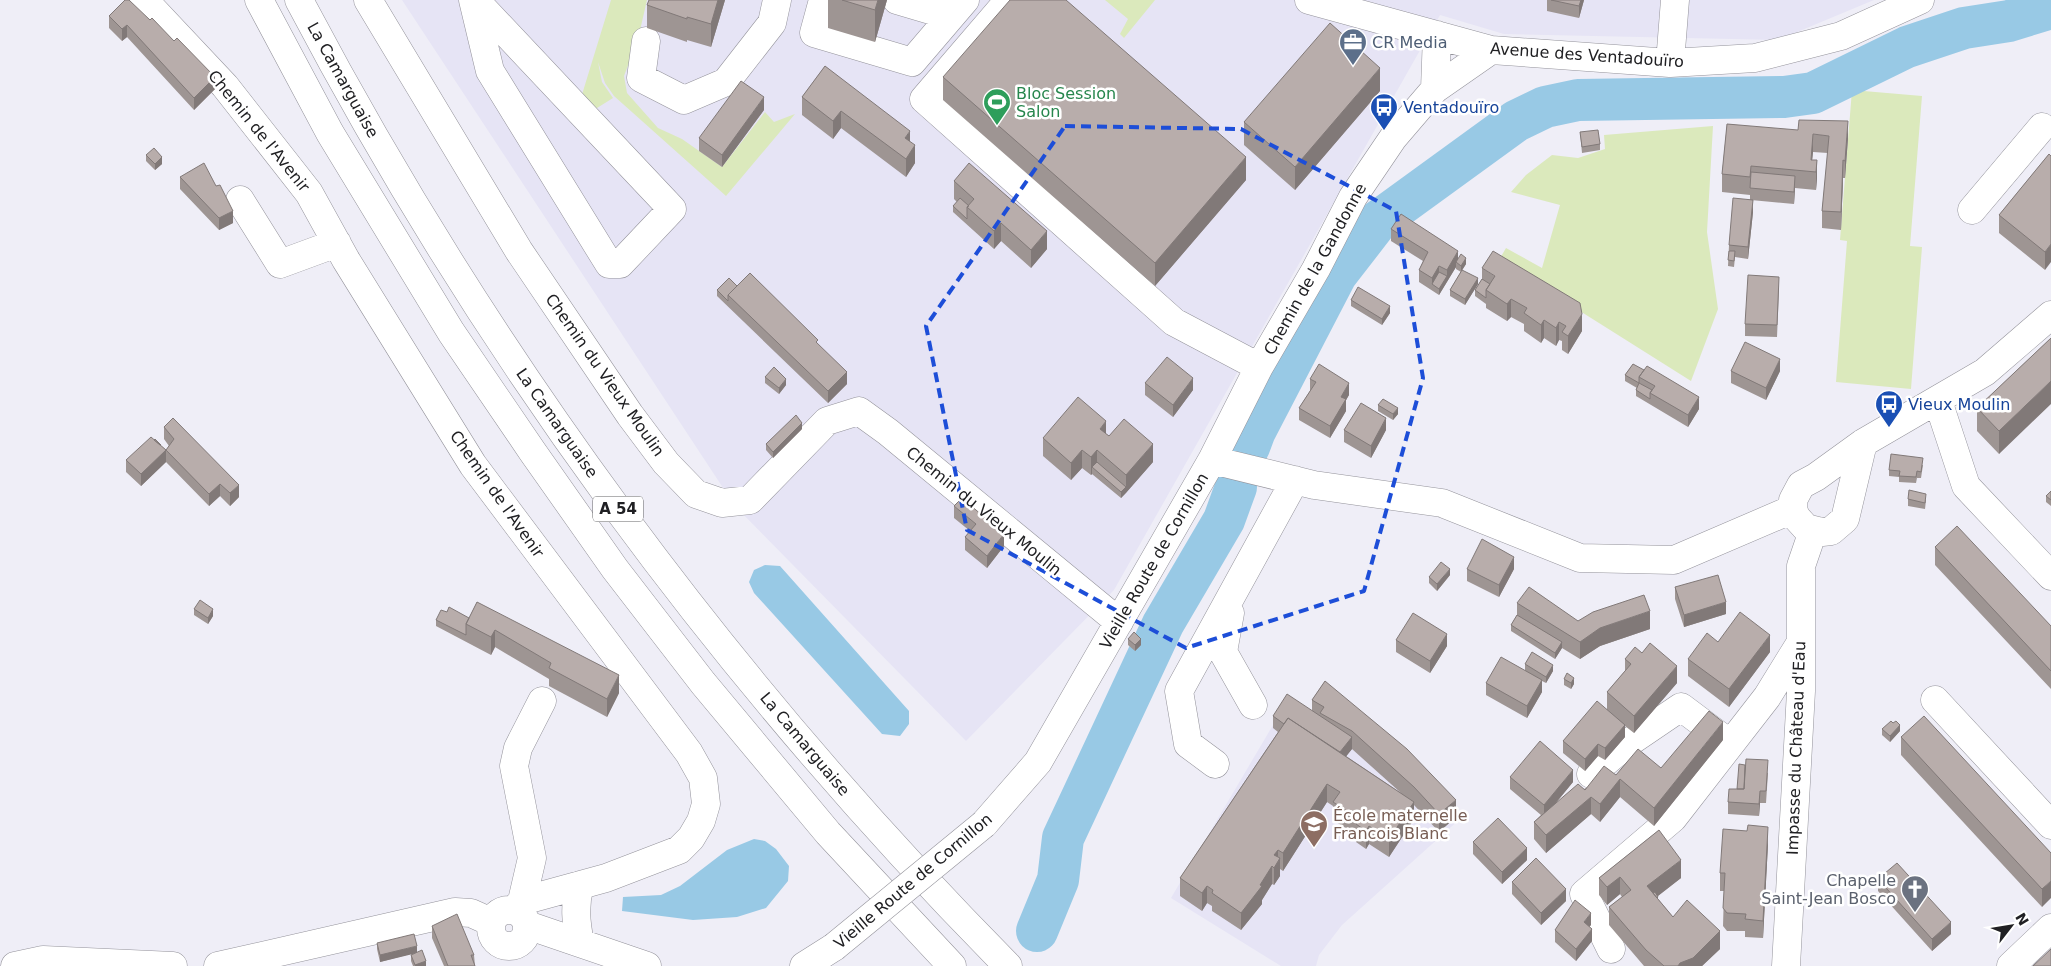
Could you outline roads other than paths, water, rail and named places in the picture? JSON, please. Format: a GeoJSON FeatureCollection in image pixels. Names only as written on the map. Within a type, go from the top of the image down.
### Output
{"type":"FeatureCollection","features":[{"type":"Feature","properties":{"kind":"main road","name":"Chemin de l'Avenir"},"geometry":{"type":"LineString","coordinates":[[144,0],[225,86],[276,148],[309,193],[337,243],[473,465],[690,753],[703,778],[706,804],[701,821],[691,838],[679,850],[606,878],[580,885],[513,915]]}},
{"type":"Feature","properties":{"kind":"main road","name":"A 54"},"geometry":{"type":"LineString","coordinates":[[259,0],[330,133],[451,332],[526,444],[615,569],[703,683],[828,833],[952,966]]}},
{"type":"Feature","properties":{"kind":"main road","name":"La Camarguaise"},"geometry":{"type":"LineString","coordinates":[[298,0],[341,80],[478,309],[566,437],[644,544],[728,651],[854,802],[1008,966]]}},
{"type":"Feature","properties":{"kind":"main road","name":"Chemin du Vieux Moulin"},"geometry":{"type":"LineString","coordinates":[[368,0],[519,251],[630,415],[666,463],[696,494],[722,503],[750,500],[827,421],[858,411],[888,432],[1119,622]]}},
{"type":"Feature","properties":{"kind":"main road"},"geometry":{"type":"LineString","coordinates":[[474,0],[672,209],[620,264],[609,264],[490,71],[474,0]]}},
{"type":"Feature","properties":{"kind":"main road"},"geometry":{"type":"LineString","coordinates":[[646,41],[641,78],[684,100],[726,82],[772,23],[778,0]]}},
{"type":"Feature","properties":{"kind":"main road"},"geometry":{"type":"LineString","coordinates":[[823,0],[814,32],[912,62],[958,8]]}},
{"type":"Feature","properties":{"kind":"main road"},"geometry":{"type":"LineString","coordinates":[[897,0],[958,8]]}},
{"type":"Feature","properties":{"kind":"main road"},"geometry":{"type":"LineString","coordinates":[[1009,0],[924,99],[1174,322],[1259,367]]}},
{"type":"Feature","properties":{"kind":"main road","name":"Avenue des Ventadouïro"},"geometry":{"type":"LineString","coordinates":[[1309,0],[1491,50],[1670,63],[1755,58],[1842,36],[1920,0]]}},
{"type":"Feature","properties":{"kind":"main road"},"geometry":{"type":"LineString","coordinates":[[1670,63],[1675,0]]}},
{"type":"Feature","properties":{"kind":"main road"},"geometry":{"type":"LineString","coordinates":[[1435,89],[1437,36]]}},
{"type":"Feature","properties":{"kind":"main road","name":"Chemin de la Gandonne"},"geometry":{"type":"LineString","coordinates":[[1212,460],[1259,367],[1316,269],[1353,197],[1393,138],[1435,89],[1491,50]]}},
{"type":"Feature","properties":{"kind":"main road"},"geometry":{"type":"LineString","coordinates":[[1972,210],[2048,124]]}},
{"type":"Feature","properties":{"kind":"main road"},"geometry":{"type":"LineString","coordinates":[[240,200],[280,264],[337,243]]}},
{"type":"Feature","properties":{"kind":"main road"},"geometry":{"type":"LineString","coordinates":[[1863,443],[1848,511],[1839,526],[1822,532],[1813,531],[1800,523],[1793,509],[1793,500],[1801,485],[1816,477],[1863,443],[1985,372],[2051,315]]}},
{"type":"Feature","properties":{"kind":"main road"},"geometry":{"type":"LineString","coordinates":[[1938,401],[1966,486],[2051,576]]}},
{"type":"Feature","properties":{"kind":"main road","name":"Vieille Route de Cornillon"},"geometry":{"type":"LineString","coordinates":[[804,966],[834,947],[984,824],[1038,762],[1212,460],[1304,483],[1442,503],[1580,558],[1674,560],[1793,509]]}},
{"type":"Feature","properties":{"kind":"main road"},"geometry":{"type":"LineString","coordinates":[[1816,477],[1825,477],[1842,486],[1849,502]]}},
{"type":"Feature","properties":{"kind":"main road"},"geometry":{"type":"LineString","coordinates":[[1254,705],[1223,652],[1231,610],[1304,483]]}},
{"type":"Feature","properties":{"kind":"main road"},"geometry":{"type":"LineString","coordinates":[[1215,764],[1188,744],[1179,692],[1304,483]]}},
{"type":"Feature","properties":{"kind":"main road","name":"Impasse du Château d'Eau"},"geometry":{"type":"LineString","coordinates":[[1786,966],[1801,691],[1801,566],[1813,531]]}},
{"type":"Feature","properties":{"kind":"main road"},"geometry":{"type":"LineString","coordinates":[[1611,949],[1584,894],[1673,818],[1767,697],[1801,642]]}},
{"type":"Feature","properties":{"kind":"main road"},"geometry":{"type":"LineString","coordinates":[[1935,700],[2051,825]]}},
{"type":"Feature","properties":{"kind":"main road"},"geometry":{"type":"LineString","coordinates":[[511,956],[493,939],[513,915],[532,858],[514,766],[518,748],[542,701]]}},
{"type":"Feature","properties":{"kind":"main road"},"geometry":{"type":"LineString","coordinates":[[1591,774],[1628,743],[1681,707],[1730,744]]}},
{"type":"Feature","properties":{"kind":"main road"},"geometry":{"type":"LineString","coordinates":[[580,885],[576,900],[576,925],[580,943]]}},
{"type":"Feature","properties":{"kind":"main road"},"geometry":{"type":"LineString","coordinates":[[218,966],[455,912],[513,915],[580,943],[647,966]]}},
{"type":"Feature","properties":{"kind":"main road"},"geometry":{"type":"LineString","coordinates":[[2011,966],[2051,928]]}},
{"type":"Feature","properties":{"kind":"main road"},"geometry":{"type":"LineString","coordinates":[[15,966],[43,960],[173,966]]}},
{"type":"Feature","properties":{"kind":"water"},"geometry":{"type":"Polygon","coordinates":[[[765,565],[780,566],[909,711],[909,724],[900,736],[882,734],[754,593],[749,582],[754,570],[765,565]]]}},
{"type":"Feature","properties":{"kind":"water"},"geometry":{"type":"Polygon","coordinates":[[[754,839],[765,841],[776,849],[789,866],[788,881],[766,908],[737,917],[693,920],[622,911],[623,897],[661,895],[680,886],[727,850],[754,839]]]}},
{"type":"Feature","properties":{"kind":"waterway"},"geometry":{"type":"LineString","coordinates":[[1249,447],[1255,431],[1336,275],[1377,222],[1516,121],[1545,107],[1578,100],[1784,97],[1813,93],[1907,47],[1964,28],[2009,21],[2051,8]]}},
{"type":"Feature","properties":{"kind":"waterway"},"geometry":{"type":"LineString","coordinates":[[1037,931],[1058,880],[1063,838],[1163,624],[1224,520],[1236,487]]}},
{"type":"Feature","properties":{"kind":"place","name":"CR Media"},"geometry":{"type":"Point","coordinates":[1353,66]}},
{"type":"Feature","properties":{"kind":"place","name":"Bloc Session Salon"},"geometry":{"type":"Point","coordinates":[997,126]}},
{"type":"Feature","properties":{"kind":"place","name":"Ventadouïro"},"geometry":{"type":"Point","coordinates":[1384,131]}},
{"type":"Feature","properties":{"kind":"place","name":"Vieux Moulin"},"geometry":{"type":"Point","coordinates":[1889,428]}},
{"type":"Feature","properties":{"kind":"place","name":"École maternelle Francois Blanc"},"geometry":{"type":"Point","coordinates":[1314,848]}},
{"type":"Feature","properties":{"kind":"place","name":"Chapelle Saint-Jean Bosco"},"geometry":{"type":"Point","coordinates":[1915,913]}}]}
